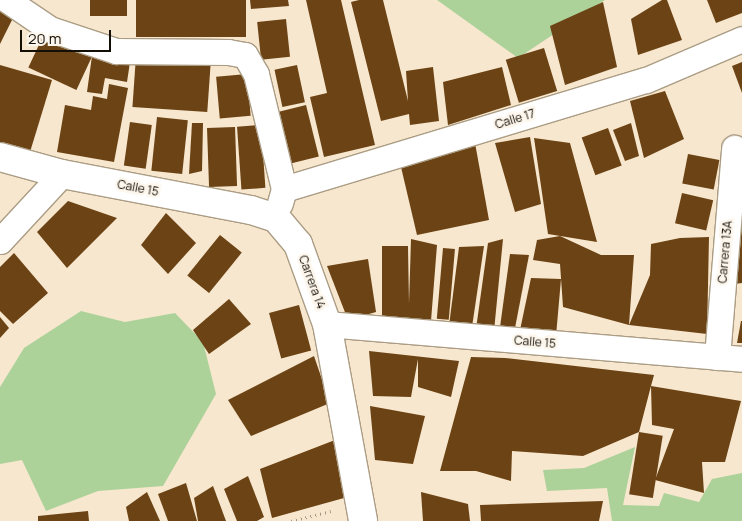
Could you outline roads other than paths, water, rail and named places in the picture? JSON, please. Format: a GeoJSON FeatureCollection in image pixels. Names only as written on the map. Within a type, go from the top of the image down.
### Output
{"type":"FeatureCollection","features":[{"type":"Feature","properties":{"kind":"street"},"geometry":{"type":"LineString","coordinates":[[7,0],[50,29],[116,51],[228,52],[245,56],[256,74],[284,189],[276,218]]}},
{"type":"Feature","properties":{"kind":"street","name":"Calle 17"},"geometry":{"type":"LineString","coordinates":[[284,189],[646,80],[742,38]]}},
{"type":"Feature","properties":{"kind":"street","name":"Carrera 13A"},"geometry":{"type":"LineString","coordinates":[[716,357],[734,148]]}},
{"type":"Feature","properties":{"kind":"street","name":"Calle 15"},"geometry":{"type":"LineString","coordinates":[[0,157],[62,174],[251,210],[276,218]]}},
{"type":"Feature","properties":{"kind":"street"},"geometry":{"type":"LineString","coordinates":[[0,241],[62,174]]}},
{"type":"Feature","properties":{"kind":"street","name":"Carrera 14"},"geometry":{"type":"LineString","coordinates":[[276,218],[298,244],[327,324],[362,512]]}},
{"type":"Feature","properties":{"kind":"street","name":"Calle 15"},"geometry":{"type":"LineString","coordinates":[[327,324],[742,359]]}}]}
